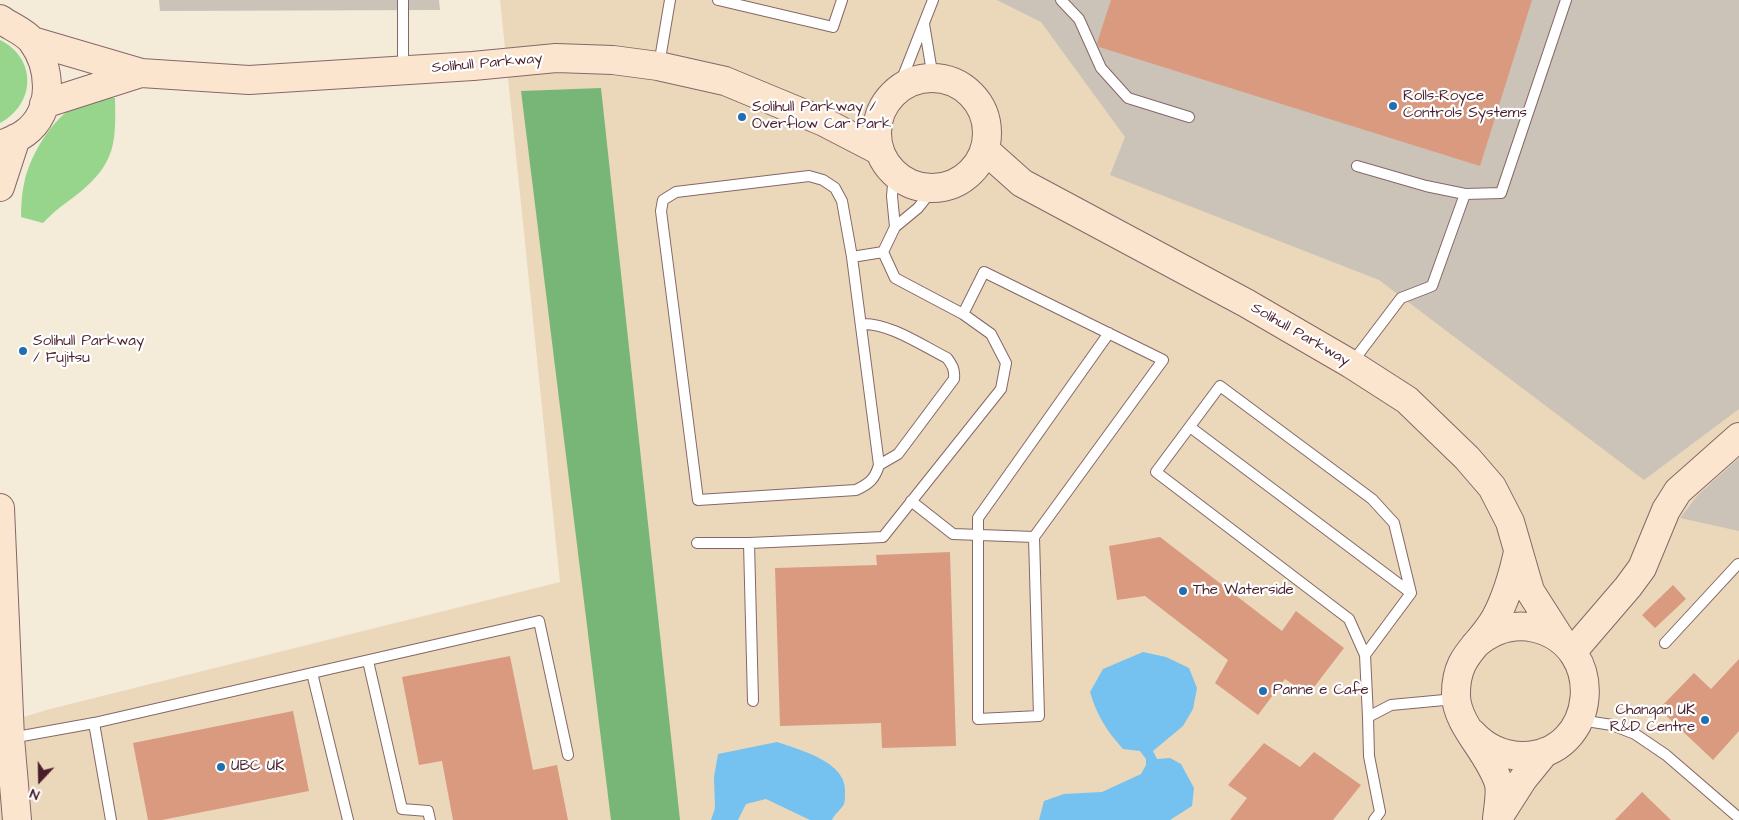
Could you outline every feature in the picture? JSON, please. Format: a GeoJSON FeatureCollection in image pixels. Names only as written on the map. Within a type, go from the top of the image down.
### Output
{"type":"FeatureCollection","features":[{"type":"Feature","properties":{"kind":"street"},"geometry":{"type":"LineString","coordinates":[[0,187],[8,142],[26,132],[37,119],[44,104],[48,85],[43,60],[32,41],[22,32],[1,20]]}},
{"type":"Feature","properties":{"kind":"street"},"geometry":{"type":"LineString","coordinates":[[32,41],[141,73]]}},
{"type":"Feature","properties":{"kind":"street","name":"Solihull Parkway"},"geometry":{"type":"LineString","coordinates":[[141,73],[249,80],[556,58],[613,60],[658,66],[725,81],[824,122],[878,150]]}},
{"type":"Feature","properties":{"kind":"street"},"geometry":{"type":"LineString","coordinates":[[44,104],[141,73]]}},
{"type":"Feature","properties":{"kind":"street"},"geometry":{"type":"LineString","coordinates":[[824,122],[854,116],[892,96],[914,80],[933,78],[950,81],[966,89],[978,103],[986,119],[988,138],[985,150],[972,172],[947,187],[933,189],[915,186],[894,174],[882,159],[878,150],[878,120],[892,96]]}},
{"type":"Feature","properties":{"kind":"street","name":"Solihull Parkway"},"geometry":{"type":"LineString","coordinates":[[985,150],[1022,183],[1246,303],[1351,364],[1407,400],[1467,458],[1492,486],[1510,522],[1530,591],[1566,645]]}},
{"type":"Feature","properties":{"kind":"street","name":"Solihull Parkway"},"geometry":{"type":"LineString","coordinates":[[969,174],[1022,183]]}},
{"type":"Feature","properties":{"kind":"street"},"geometry":{"type":"LineString","coordinates":[[1566,645],[1628,587],[1642,568],[1666,510],[1678,491],[1739,437]]}},
{"type":"Feature","properties":{"kind":"street"},"geometry":{"type":"LineString","coordinates":[[0,508],[10,738],[17,820]]}},
{"type":"Feature","properties":{"kind":"street"},"geometry":{"type":"LineString","coordinates":[[1497,819],[1499,786],[1489,760],[1460,714],[1456,699],[1457,682],[1462,662],[1496,618],[1510,585],[1518,552]]}},
{"type":"Feature","properties":{"kind":"street"},"geometry":{"type":"LineString","coordinates":[[1472,733],[1480,742],[1513,756],[1530,756],[1545,752],[1559,745],[1572,732],[1581,714],[1585,693],[1583,673],[1566,645],[1542,630],[1525,626],[1505,628],[1486,635],[1475,644]]}},
{"type":"Feature","properties":{"kind":"street"},"geometry":{"type":"LineString","coordinates":[[1497,819],[1523,779],[1545,752]]}},
{"type":"Feature","properties":{"kind":"lane"},"geometry":{"type":"LineString","coordinates":[[403,0],[404,70]]}},
{"type":"Feature","properties":{"kind":"lane"},"geometry":{"type":"LineString","coordinates":[[658,66],[670,0]]}},
{"type":"Feature","properties":{"kind":"lane"},"geometry":{"type":"LineString","coordinates":[[718,0],[833,28],[842,0]]}},
{"type":"Feature","properties":{"kind":"lane"},"geometry":{"type":"LineString","coordinates":[[892,96],[933,0]]}},
{"type":"Feature","properties":{"kind":"lane"},"geometry":{"type":"LineString","coordinates":[[1061,0],[1079,19],[1101,68],[1128,98],[1189,117]]}},
{"type":"Feature","properties":{"kind":"lane"},"geometry":{"type":"LineString","coordinates":[[1358,166],[1426,186],[1465,194],[1501,193],[1566,0]]}},
{"type":"Feature","properties":{"kind":"lane"},"geometry":{"type":"LineString","coordinates":[[924,23],[933,78]]}},
{"type":"Feature","properties":{"kind":"lane"},"geometry":{"type":"LineString","coordinates":[[894,174],[892,196],[895,227]]}},
{"type":"Feature","properties":{"kind":"lane"},"geometry":{"type":"LineString","coordinates":[[809,176],[822,180],[835,188],[842,201],[852,257],[879,465],[876,476],[869,484],[856,490],[698,500],[661,211],[663,200],[676,192],[809,176]]}},
{"type":"Feature","properties":{"kind":"lane"},"geometry":{"type":"LineString","coordinates":[[883,252],[895,227],[918,208],[933,189]]}},
{"type":"Feature","properties":{"kind":"lane"},"geometry":{"type":"LineString","coordinates":[[1351,364],[1401,298],[1432,286],[1465,194]]}},
{"type":"Feature","properties":{"kind":"lane"},"geometry":{"type":"LineString","coordinates":[[852,257],[883,252]]}},
{"type":"Feature","properties":{"kind":"lane"},"geometry":{"type":"LineString","coordinates":[[697,543],[749,543],[883,537],[1001,389],[1006,363],[992,334],[963,314],[895,278],[883,252]]}},
{"type":"Feature","properties":{"kind":"lane"},"geometry":{"type":"LineString","coordinates":[[963,314],[984,272],[1109,333],[1164,360],[1034,537],[1039,716],[978,719],[978,518],[1109,333]]}},
{"type":"Feature","properties":{"kind":"lane"},"geometry":{"type":"LineString","coordinates":[[860,324],[876,325],[892,330],[946,358],[955,372],[954,379],[898,454],[879,465]]}},
{"type":"Feature","properties":{"kind":"lane"},"geometry":{"type":"LineString","coordinates":[[1374,820],[1380,812],[1369,756],[1365,655],[1349,619],[1156,472],[1220,386],[1372,499],[1394,522],[1411,593]]}},
{"type":"Feature","properties":{"kind":"lane"},"geometry":{"type":"LineString","coordinates":[[1190,427],[1411,593]]}},
{"type":"Feature","properties":{"kind":"lane"},"geometry":{"type":"LineString","coordinates":[[911,501],[953,534],[1034,537]]}},
{"type":"Feature","properties":{"kind":"lane"},"geometry":{"type":"LineString","coordinates":[[749,543],[753,701]]}},
{"type":"Feature","properties":{"kind":"lane"},"geometry":{"type":"LineString","coordinates":[[1665,643],[1739,564]]}},
{"type":"Feature","properties":{"kind":"lane"},"geometry":{"type":"LineString","coordinates":[[1365,655],[1411,593]]}},
{"type":"Feature","properties":{"kind":"lane"},"geometry":{"type":"LineString","coordinates":[[10,738],[94,724],[539,622],[568,755]]}},
{"type":"Feature","properties":{"kind":"lane"},"geometry":{"type":"LineString","coordinates":[[368,661],[402,809],[428,811],[430,820]]}},
{"type":"Feature","properties":{"kind":"lane"},"geometry":{"type":"LineString","coordinates":[[312,673],[348,820]]}},
{"type":"Feature","properties":{"kind":"lane"},"geometry":{"type":"LineString","coordinates":[[1368,716],[1391,705],[1456,699]]}},
{"type":"Feature","properties":{"kind":"lane"},"geometry":{"type":"LineString","coordinates":[[1579,720],[1612,725],[1635,734],[1666,756],[1739,818]]}},
{"type":"Feature","properties":{"kind":"lane"},"geometry":{"type":"LineString","coordinates":[[94,724],[111,820]]}},
{"type":"Feature","properties":{"kind":"shaded area"},"geometry":{"type":"Polygon","coordinates":[[[159,0],[439,0],[440,10],[160,11],[159,0]]]}},
{"type":"Feature","properties":{"kind":"shaded area"},"geometry":{"type":"Polygon","coordinates":[[[500,0],[1739,0],[1739,820],[0,820],[0,724],[50,709],[560,582],[500,0]]]}},
{"type":"Feature","properties":{"kind":"shaded area","name":"Rolls-Royce Controls Systems"},"geometry":{"type":"Polygon","coordinates":[[[997,0],[1739,0],[1739,409],[1644,480],[1379,280],[1110,175],[1125,137],[1041,22],[997,0]]]}},
{"type":"Feature","properties":{"kind":"shaded area"},"geometry":{"type":"Polygon","coordinates":[[[1739,458],[1739,531],[1680,518],[1698,495],[1739,458]]]}},
{"type":"Feature","properties":{"kind":"green space"},"geometry":{"type":"Polygon","coordinates":[[[0,40],[12,48],[21,58],[26,69],[27,81],[26,93],[20,105],[12,115],[0,123],[0,40]]]}},
{"type":"Feature","properties":{"kind":"green space"},"geometry":{"type":"Polygon","coordinates":[[[601,88],[680,820],[611,820],[521,91],[601,88]]]}},
{"type":"Feature","properties":{"kind":"green space"},"geometry":{"type":"Polygon","coordinates":[[[103,97],[115,98],[115,127],[111,151],[100,172],[79,193],[43,223],[21,217],[25,179],[37,149],[50,129],[74,107],[103,97]]]}},
{"type":"Feature","properties":{"kind":"water"},"geometry":{"type":"Polygon","coordinates":[[[1143,652],[1166,657],[1189,668],[1197,688],[1193,709],[1183,726],[1153,751],[1157,759],[1170,758],[1181,764],[1194,788],[1192,806],[1170,820],[1039,820],[1044,801],[1064,794],[1102,792],[1141,774],[1146,765],[1146,759],[1140,751],[1123,749],[1117,742],[1099,716],[1090,692],[1103,669],[1143,652]]]}},
{"type":"Feature","properties":{"kind":"water"},"geometry":{"type":"Polygon","coordinates":[[[777,742],[821,759],[839,773],[844,782],[845,802],[832,820],[810,820],[766,799],[746,804],[738,820],[711,820],[715,808],[714,777],[718,754],[777,742]]]}},
{"type":"Feature","properties":{"kind":"building","name":"Rolls-Royce Controls Systems"},"geometry":{"type":"Polygon","coordinates":[[[1111,0],[1532,0],[1480,166],[1099,47],[1097,43],[1111,0]]]}},
{"type":"Feature","properties":{"kind":"building"},"geometry":{"type":"Polygon","coordinates":[[[1160,537],[1282,631],[1296,611],[1344,648],[1308,695],[1285,679],[1258,715],[1215,683],[1228,660],[1145,596],[1117,600],[1109,546],[1160,537]]]}},
{"type":"Feature","properties":{"kind":"building"},"geometry":{"type":"Polygon","coordinates":[[[950,552],[956,746],[882,748],[881,723],[780,726],[775,568],[877,565],[876,555],[950,552]]]}},
{"type":"Feature","properties":{"kind":"building"},"geometry":{"type":"Polygon","coordinates":[[[1673,585],[1686,599],[1655,628],[1642,615],[1673,585]]]}},
{"type":"Feature","properties":{"kind":"building"},"geometry":{"type":"Polygon","coordinates":[[[510,656],[533,770],[557,765],[568,820],[453,820],[442,761],[419,765],[402,677],[510,656]]]}},
{"type":"Feature","properties":{"kind":"building","name":"Changan UK R&D Centre"},"geometry":{"type":"Polygon","coordinates":[[[1739,659],[1739,731],[1713,760],[1659,709],[1694,673],[1711,689],[1739,659]]]}},
{"type":"Feature","properties":{"kind":"building","name":"UBC UK"},"geometry":{"type":"Polygon","coordinates":[[[293,711],[309,791],[162,820],[148,820],[133,743],[293,711]]]}},
{"type":"Feature","properties":{"kind":"building"},"geometry":{"type":"Polygon","coordinates":[[[1264,743],[1300,767],[1314,752],[1361,785],[1333,820],[1230,820],[1247,798],[1228,785],[1264,743]]]}},
{"type":"Feature","properties":{"kind":"building"},"geometry":{"type":"Polygon","coordinates":[[[1642,792],[1671,820],[1615,820],[1642,792]]]}},
{"type":"Feature","properties":{"kind":"place","name":"Rolls-Royce Controls Systems"},"geometry":{"type":"Point","coordinates":[1393,106]}},
{"type":"Feature","properties":{"kind":"place","name":"Solihull Parkway / Overflow Car Park"},"geometry":{"type":"Point","coordinates":[742,117]}},
{"type":"Feature","properties":{"kind":"place","name":"Solihull Parkway / Fujitsu"},"geometry":{"type":"Point","coordinates":[23,351]}},
{"type":"Feature","properties":{"kind":"place","name":"The Waterside"},"geometry":{"type":"Point","coordinates":[1183,591]}},
{"type":"Feature","properties":{"kind":"place","name":"Panne e Cafe"},"geometry":{"type":"Point","coordinates":[1263,691]}},
{"type":"Feature","properties":{"kind":"place","name":"Changan UK R&D Centre"},"geometry":{"type":"Point","coordinates":[1705,720]}},
{"type":"Feature","properties":{"kind":"place","name":"UBC UK"},"geometry":{"type":"Point","coordinates":[221,767]}}]}
